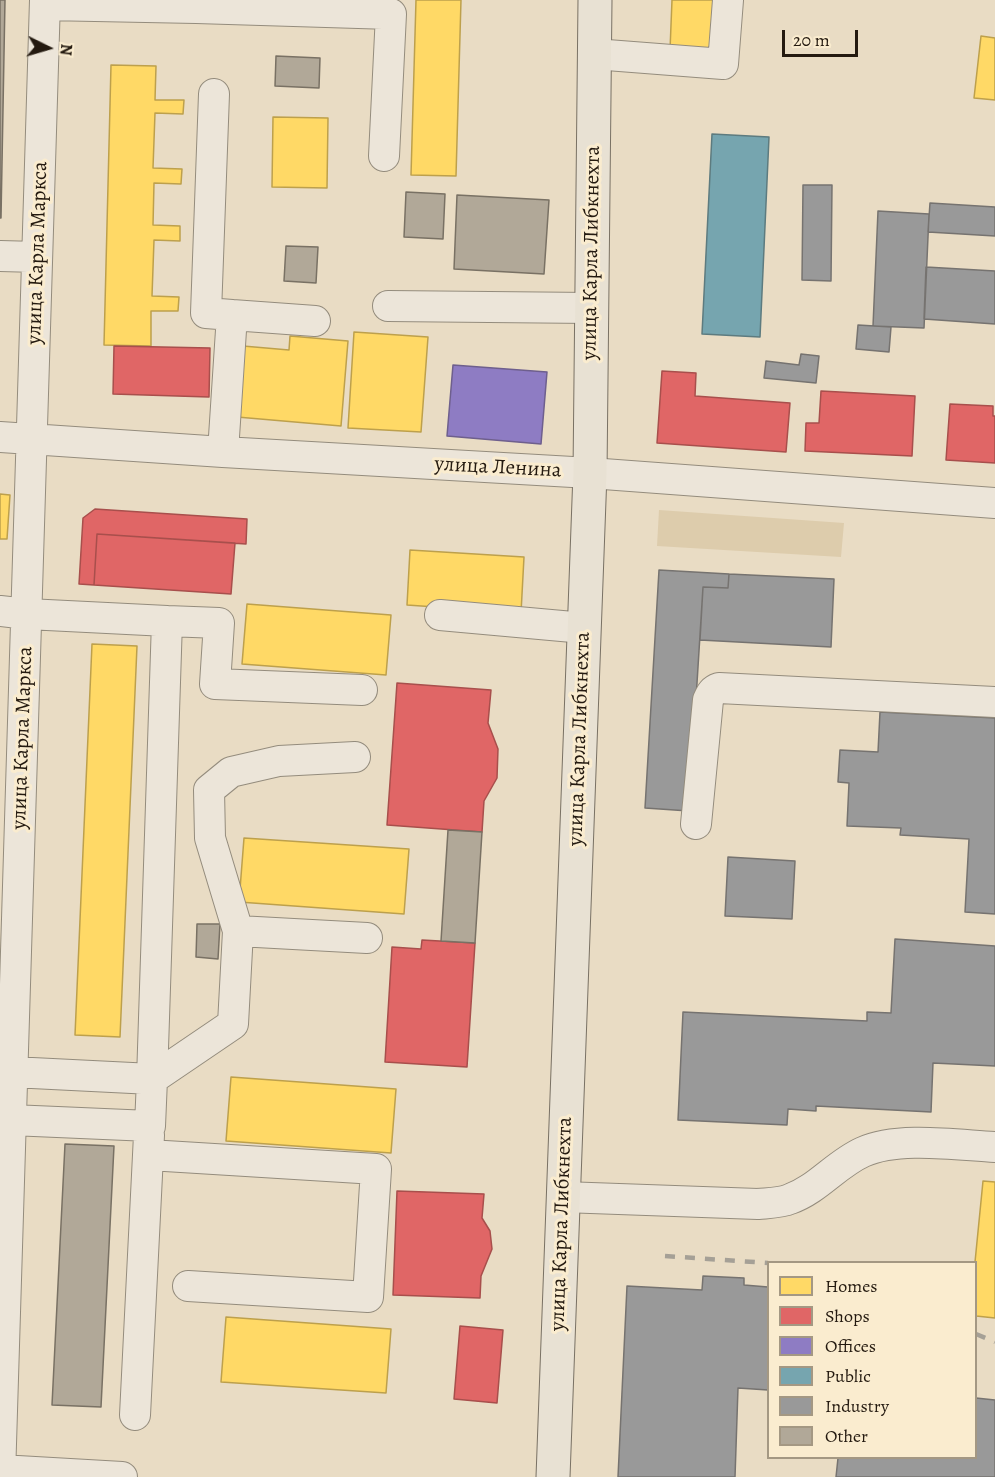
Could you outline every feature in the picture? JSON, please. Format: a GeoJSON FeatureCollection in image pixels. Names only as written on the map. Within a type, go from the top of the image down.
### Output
{"type":"FeatureCollection","features":[{"type":"Feature","properties":{"kind":"main road","name":"улица Карла Либкнехта"},"geometry":{"type":"LineString","coordinates":[[553,1477],[590,473],[595,0]]}},
{"type":"Feature","properties":{"kind":"street"},"geometry":{"type":"LineString","coordinates":[[594,54],[723,64],[728,0]]}},
{"type":"Feature","properties":{"kind":"street"},"geometry":{"type":"LineString","coordinates":[[45,3],[391,7],[384,156]]}},
{"type":"Feature","properties":{"kind":"street","name":"улица Карла Маркса"},"geometry":{"type":"LineString","coordinates":[[0,1477],[2,1343],[12,1072],[13,612],[32,440],[45,3]]}},
{"type":"Feature","properties":{"kind":"street"},"geometry":{"type":"LineString","coordinates":[[214,94],[206,313],[315,321]]}},
{"type":"Feature","properties":{"kind":"street"},"geometry":{"type":"LineString","coordinates":[[0,256],[37,258]]}},
{"type":"Feature","properties":{"kind":"street"},"geometry":{"type":"LineString","coordinates":[[388,306],[591,308]]}},
{"type":"Feature","properties":{"kind":"street"},"geometry":{"type":"LineString","coordinates":[[223,452],[232,315]]}},
{"type":"Feature","properties":{"kind":"street","name":"улица Ленина"},"geometry":{"type":"LineString","coordinates":[[0,437],[590,473],[995,503]]}},
{"type":"Feature","properties":{"kind":"street"},"geometry":{"type":"LineString","coordinates":[[13,612],[219,623],[215,684],[363,690]]}},
{"type":"Feature","properties":{"kind":"street"},"geometry":{"type":"LineString","coordinates":[[440,615],[584,628]]}},
{"type":"Feature","properties":{"kind":"street"},"geometry":{"type":"LineString","coordinates":[[135,1415],[149,1155],[167,621]]}},
{"type":"Feature","properties":{"kind":"street"},"geometry":{"type":"LineString","coordinates":[[696,824],[708,700],[715,689],[995,702]]}},
{"type":"Feature","properties":{"kind":"street"},"geometry":{"type":"LineString","coordinates":[[12,1072],[152,1079],[233,1024],[238,931],[210,838],[209,790],[231,772],[260,765],[279,761],[355,757]]}},
{"type":"Feature","properties":{"kind":"street"},"geometry":{"type":"LineString","coordinates":[[238,931],[367,938]]}},
{"type":"Feature","properties":{"kind":"street"},"geometry":{"type":"LineString","coordinates":[[11,1120],[150,1126]]}},
{"type":"Feature","properties":{"kind":"street"},"geometry":{"type":"LineString","coordinates":[[563,1197],[758,1204],[789,1200],[814,1187],[849,1160],[865,1151],[888,1144],[921,1143],[995,1147]]}},
{"type":"Feature","properties":{"kind":"street"},"geometry":{"type":"LineString","coordinates":[[149,1155],[376,1168],[368,1297],[188,1287]]}},
{"type":"Feature","properties":{"kind":"street"},"geometry":{"type":"LineString","coordinates":[[0,1470],[122,1477]]}},
{"type":"Feature","properties":{"kind":"shaded area"},"geometry":{"type":"Polygon","coordinates":[[[659,510],[844,523],[841,557],[657,546],[659,510]]]}},
{"type":"Feature","properties":{"kind":"building: Homes"},"geometry":{"type":"Polygon","coordinates":[[[416,0],[461,0],[456,176],[411,175],[416,0]]]}},
{"type":"Feature","properties":{"kind":"building: Homes"},"geometry":{"type":"Polygon","coordinates":[[[672,0],[721,0],[719,52],[670,50],[672,0]]]}},
{"type":"Feature","properties":{"kind":"building: Homes"},"geometry":{"type":"Polygon","coordinates":[[[981,36],[995,38],[995,100],[974,98],[981,36]]]}},
{"type":"Feature","properties":{"kind":"building: Homes"},"geometry":{"type":"Polygon","coordinates":[[[111,65],[156,66],[155,100],[184,100],[183,114],[155,113],[153,168],[182,169],[181,184],[154,183],[153,225],[180,226],[180,241],[154,240],[152,296],[179,297],[178,311],[151,311],[151,346],[104,345],[111,65]]]}},
{"type":"Feature","properties":{"kind":"building: Homes"},"geometry":{"type":"Polygon","coordinates":[[[273,117],[328,118],[327,188],[272,187],[273,117]]]}},
{"type":"Feature","properties":{"kind":"building: Homes"},"geometry":{"type":"Polygon","coordinates":[[[354,332],[428,337],[421,432],[348,428],[354,332]]]}},
{"type":"Feature","properties":{"kind":"building: Homes"},"geometry":{"type":"Polygon","coordinates":[[[290,336],[348,341],[341,426],[237,417],[243,346],[289,350],[290,336]]]}},
{"type":"Feature","properties":{"kind":"building: Homes"},"geometry":{"type":"Polygon","coordinates":[[[0,494],[10,495],[7,539],[0,539],[0,494]]]}},
{"type":"Feature","properties":{"kind":"building: Homes"},"geometry":{"type":"Polygon","coordinates":[[[410,550],[524,557],[521,613],[407,605],[410,550]]]}},
{"type":"Feature","properties":{"kind":"building: Homes"},"geometry":{"type":"Polygon","coordinates":[[[247,604],[391,615],[386,675],[242,664],[247,604]]]}},
{"type":"Feature","properties":{"kind":"building: Homes"},"geometry":{"type":"Polygon","coordinates":[[[92,644],[137,646],[120,1037],[75,1035],[92,644]]]}},
{"type":"Feature","properties":{"kind":"building: Homes"},"geometry":{"type":"Polygon","coordinates":[[[244,838],[409,849],[404,914],[239,902],[244,838]]]}},
{"type":"Feature","properties":{"kind":"building: Homes"},"geometry":{"type":"Polygon","coordinates":[[[231,1077],[396,1089],[391,1153],[226,1141],[231,1077]]]}},
{"type":"Feature","properties":{"kind":"building: Homes"},"geometry":{"type":"Polygon","coordinates":[[[983,1181],[995,1182],[995,1318],[977,1316],[977,1261],[975,1261],[983,1181]]]}},
{"type":"Feature","properties":{"kind":"building: Homes"},"geometry":{"type":"Polygon","coordinates":[[[226,1317],[391,1329],[386,1393],[221,1382],[226,1317]]]}},
{"type":"Feature","properties":{"kind":"building: Shops"},"geometry":{"type":"Polygon","coordinates":[[[114,346],[210,348],[209,397],[113,394],[114,346]]]}},
{"type":"Feature","properties":{"kind":"building: Shops"},"geometry":{"type":"Polygon","coordinates":[[[662,371],[696,373],[695,396],[790,403],[786,452],[657,443],[662,371]]]}},
{"type":"Feature","properties":{"kind":"building: Shops"},"geometry":{"type":"Polygon","coordinates":[[[821,391],[915,396],[912,456],[805,451],[806,423],[819,423],[821,391]]]}},
{"type":"Feature","properties":{"kind":"building: Shops"},"geometry":{"type":"Polygon","coordinates":[[[950,404],[993,406],[995,463],[946,460],[950,404]]]}},
{"type":"Feature","properties":{"kind":"building: Shops"},"geometry":{"type":"Polygon","coordinates":[[[95,509],[247,519],[246,544],[97,534],[94,585],[79,584],[83,518],[95,509]]]}},
{"type":"Feature","properties":{"kind":"building: Shops"},"geometry":{"type":"Polygon","coordinates":[[[97,534],[235,543],[231,594],[94,585],[97,534]]]}},
{"type":"Feature","properties":{"kind":"building: Shops"},"geometry":{"type":"Polygon","coordinates":[[[397,683],[491,690],[488,723],[498,749],[497,778],[484,801],[482,832],[387,825],[397,683]]]}},
{"type":"Feature","properties":{"kind":"building: Shops"},"geometry":{"type":"Polygon","coordinates":[[[422,940],[475,943],[467,1067],[385,1062],[392,947],[421,949],[422,940]]]}},
{"type":"Feature","properties":{"kind":"building: Shops"},"geometry":{"type":"Polygon","coordinates":[[[397,1191],[484,1194],[482,1218],[490,1231],[492,1249],[481,1276],[480,1298],[393,1295],[397,1191]]]}},
{"type":"Feature","properties":{"kind":"building: Shops"},"geometry":{"type":"Polygon","coordinates":[[[460,1326],[503,1330],[497,1403],[454,1399],[460,1326]]]}},
{"type":"Feature","properties":{"kind":"building: Offices"},"geometry":{"type":"Polygon","coordinates":[[[453,365],[547,372],[541,444],[447,436],[453,365]]]}},
{"type":"Feature","properties":{"kind":"building: Public"},"geometry":{"type":"Polygon","coordinates":[[[712,134],[769,137],[760,337],[702,334],[712,134]]]}},
{"type":"Feature","properties":{"kind":"building: Industry"},"geometry":{"type":"Polygon","coordinates":[[[803,185],[832,185],[831,281],[802,280],[803,185]]]}},
{"type":"Feature","properties":{"kind":"building: Industry"},"geometry":{"type":"Polygon","coordinates":[[[930,203],[995,207],[995,236],[928,232],[930,203]]]}},
{"type":"Feature","properties":{"kind":"building: Industry"},"geometry":{"type":"Polygon","coordinates":[[[878,211],[929,214],[924,328],[873,326],[878,211]]]}},
{"type":"Feature","properties":{"kind":"building: Industry"},"geometry":{"type":"Polygon","coordinates":[[[926,267],[995,271],[995,324],[924,319],[926,267]]]}},
{"type":"Feature","properties":{"kind":"building: Industry"},"geometry":{"type":"Polygon","coordinates":[[[858,325],[891,327],[889,352],[856,349],[858,325]]]}},
{"type":"Feature","properties":{"kind":"building: Industry"},"geometry":{"type":"Polygon","coordinates":[[[801,354],[819,356],[816,383],[764,378],[766,361],[799,365],[801,354]]]}},
{"type":"Feature","properties":{"kind":"building: Industry"},"geometry":{"type":"Polygon","coordinates":[[[659,570],[729,574],[728,588],[703,587],[689,811],[645,808],[659,570]]]}},
{"type":"Feature","properties":{"kind":"building: Industry"},"geometry":{"type":"Polygon","coordinates":[[[729,574],[834,579],[831,647],[700,640],[703,587],[728,588],[729,574]]]}},
{"type":"Feature","properties":{"kind":"building: Industry"},"geometry":{"type":"Polygon","coordinates":[[[880,712],[995,718],[995,914],[965,912],[969,839],[900,835],[901,828],[847,826],[849,783],[838,782],[840,750],[878,752],[880,712]]]}},
{"type":"Feature","properties":{"kind":"building: Industry"},"geometry":{"type":"Polygon","coordinates":[[[728,857],[795,861],[792,919],[725,916],[728,857]]]}},
{"type":"Feature","properties":{"kind":"building: Industry"},"geometry":{"type":"Polygon","coordinates":[[[895,939],[995,946],[995,1066],[933,1063],[931,1112],[816,1106],[816,1111],[788,1109],[787,1125],[678,1120],[683,1012],[867,1021],[867,1012],[891,1013],[895,939]]]}},
{"type":"Feature","properties":{"kind":"building: Industry"},"geometry":{"type":"Polygon","coordinates":[[[703,1276],[744,1278],[744,1285],[767,1287],[767,1390],[738,1388],[735,1477],[618,1477],[627,1286],[702,1290],[703,1276]]]}},
{"type":"Feature","properties":{"kind":"building: Industry"},"geometry":{"type":"Polygon","coordinates":[[[977,1398],[995,1400],[995,1477],[836,1477],[838,1459],[977,1459],[977,1398]]]}},
{"type":"Feature","properties":{"kind":"building: Other"},"geometry":{"type":"Polygon","coordinates":[[[0,0],[5,0],[1,218],[0,218],[0,0]]]}},
{"type":"Feature","properties":{"kind":"building: Other"},"geometry":{"type":"Polygon","coordinates":[[[276,56],[320,58],[319,88],[275,86],[276,56]]]}},
{"type":"Feature","properties":{"kind":"building: Other"},"geometry":{"type":"Polygon","coordinates":[[[406,192],[445,194],[443,239],[404,237],[406,192]]]}},
{"type":"Feature","properties":{"kind":"building: Other"},"geometry":{"type":"Polygon","coordinates":[[[457,195],[549,200],[544,274],[454,269],[457,195]]]}},
{"type":"Feature","properties":{"kind":"building: Other"},"geometry":{"type":"Polygon","coordinates":[[[286,246],[318,247],[316,283],[284,281],[286,246]]]}},
{"type":"Feature","properties":{"kind":"building: Other"},"geometry":{"type":"Polygon","coordinates":[[[448,830],[482,832],[475,943],[441,941],[448,830]]]}},
{"type":"Feature","properties":{"kind":"building: Other"},"geometry":{"type":"Polygon","coordinates":[[[197,924],[220,924],[218,959],[196,957],[197,924]]]}},
{"type":"Feature","properties":{"kind":"building: Other"},"geometry":{"type":"Polygon","coordinates":[[[65,1144],[114,1146],[101,1407],[52,1405],[65,1144]]]}},
{"type":"Feature","properties":{"kind":"railway"},"geometry":{"type":"LineString","coordinates":[[665,1256],[767,1263]]}},
{"type":"Feature","properties":{"kind":"railway"},"geometry":{"type":"LineString","coordinates":[[977,1334],[995,1342]]}}]}
